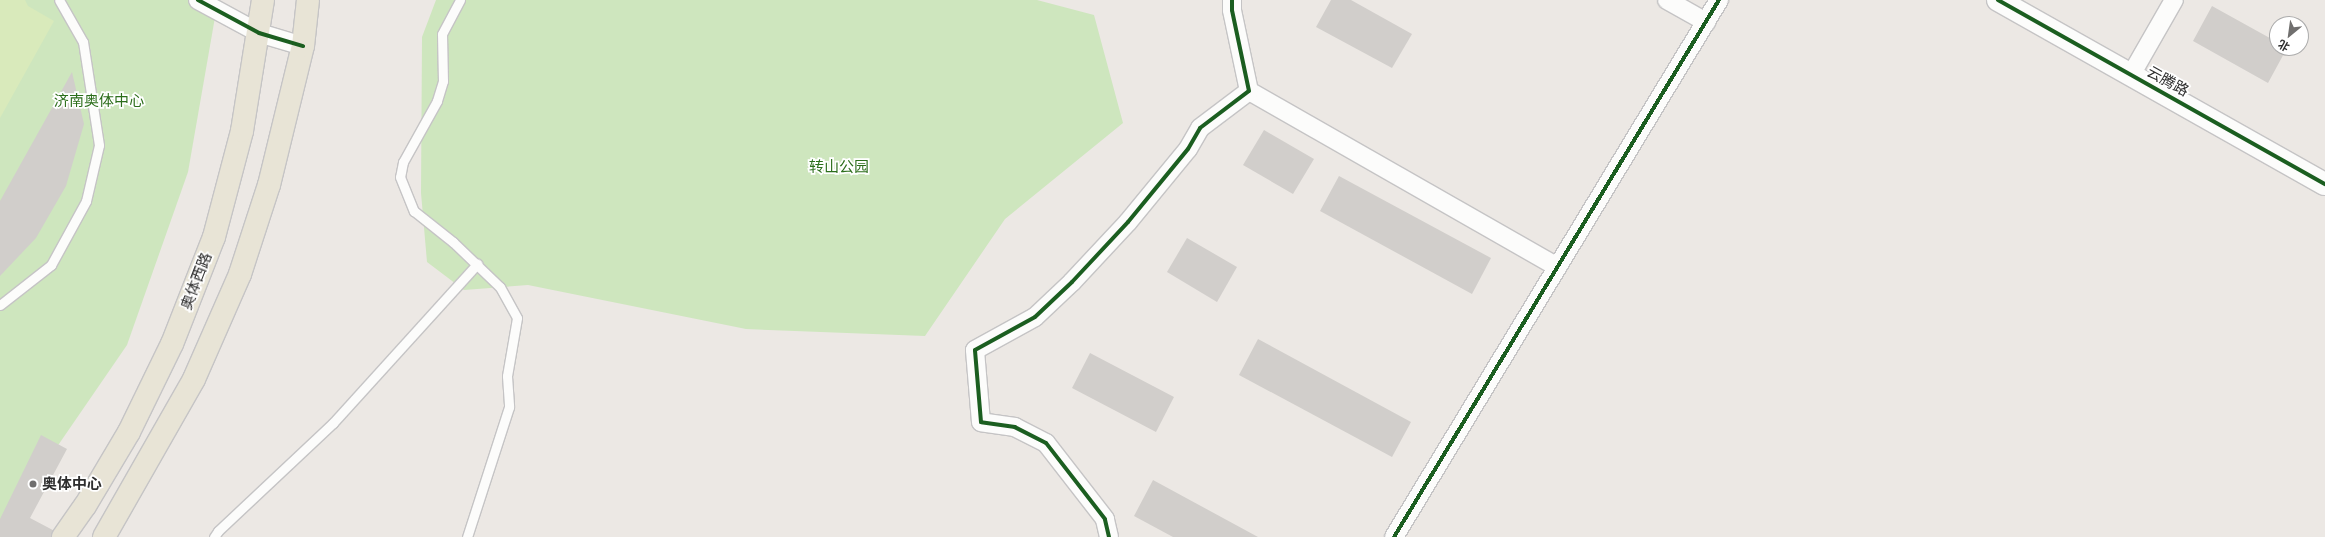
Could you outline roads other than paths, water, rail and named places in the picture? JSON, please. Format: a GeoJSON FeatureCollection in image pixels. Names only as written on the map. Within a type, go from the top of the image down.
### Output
{"type":"FeatureCollection","features":[{"type":"Feature","properties":{"kind":"main road","name":"奥体西路"},"geometry":{"type":"LineString","coordinates":[[63,537],[85,506],[130,432],[172,344],[214,237],[242,131],[259,33],[263,0]]}},
{"type":"Feature","properties":{"kind":"main road"},"geometry":{"type":"LineString","coordinates":[[104,537],[194,379],[240,274],[269,185],[303,46],[308,0]]}},
{"type":"Feature","properties":{"kind":"street"},"geometry":{"type":"LineString","coordinates":[[198,0],[259,33],[303,46]]}},
{"type":"Feature","properties":{"kind":"street"},"geometry":{"type":"LineString","coordinates":[[1232,0],[1232,10],[1249,91],[1557,267]]}},
{"type":"Feature","properties":{"kind":"street"},"geometry":{"type":"LineString","coordinates":[[1667,0],[1706,22]]}},
{"type":"Feature","properties":{"kind":"street"},"geometry":{"type":"LineString","coordinates":[[1394,537],[1719,0]]}},
{"type":"Feature","properties":{"kind":"street","name":"云腾路"},"geometry":{"type":"LineString","coordinates":[[1998,0],[2325,184]]}},
{"type":"Feature","properties":{"kind":"street"},"geometry":{"type":"LineString","coordinates":[[2131,75],[2174,0]]}},
{"type":"Feature","properties":{"kind":"street"},"geometry":{"type":"LineString","coordinates":[[1109,537],[1105,519],[1046,443],[1015,427],[981,422],[975,350],[1035,318],[1128,222],[1188,149],[1200,128],[1249,91]]}},
{"type":"Feature","properties":{"kind":"lane"},"geometry":{"type":"LineString","coordinates":[[0,305],[51,265],[86,201],[99,145],[83,42],[59,0]]}},
{"type":"Feature","properties":{"kind":"lane"},"geometry":{"type":"LineString","coordinates":[[460,0],[442,34],[443,81],[437,101],[403,162],[400,177],[414,211],[477,264],[500,287],[517,318],[507,376],[509,407],[467,537]]}},
{"type":"Feature","properties":{"kind":"lane"},"geometry":{"type":"LineString","coordinates":[[214,537],[218,531],[333,423],[477,264]]}},
{"type":"Feature","properties":{"kind":"place","name":"奥体中心"},"geometry":{"type":"Point","coordinates":[33,484]}},
{"type":"Feature","properties":{"kind":"park label","name":"济南奥体中心"},"geometry":{"type":"Point","coordinates":[99,101]}},
{"type":"Feature","properties":{"kind":"park label","name":"转山公园"},"geometry":{"type":"Point","coordinates":[839,167]}}]}
